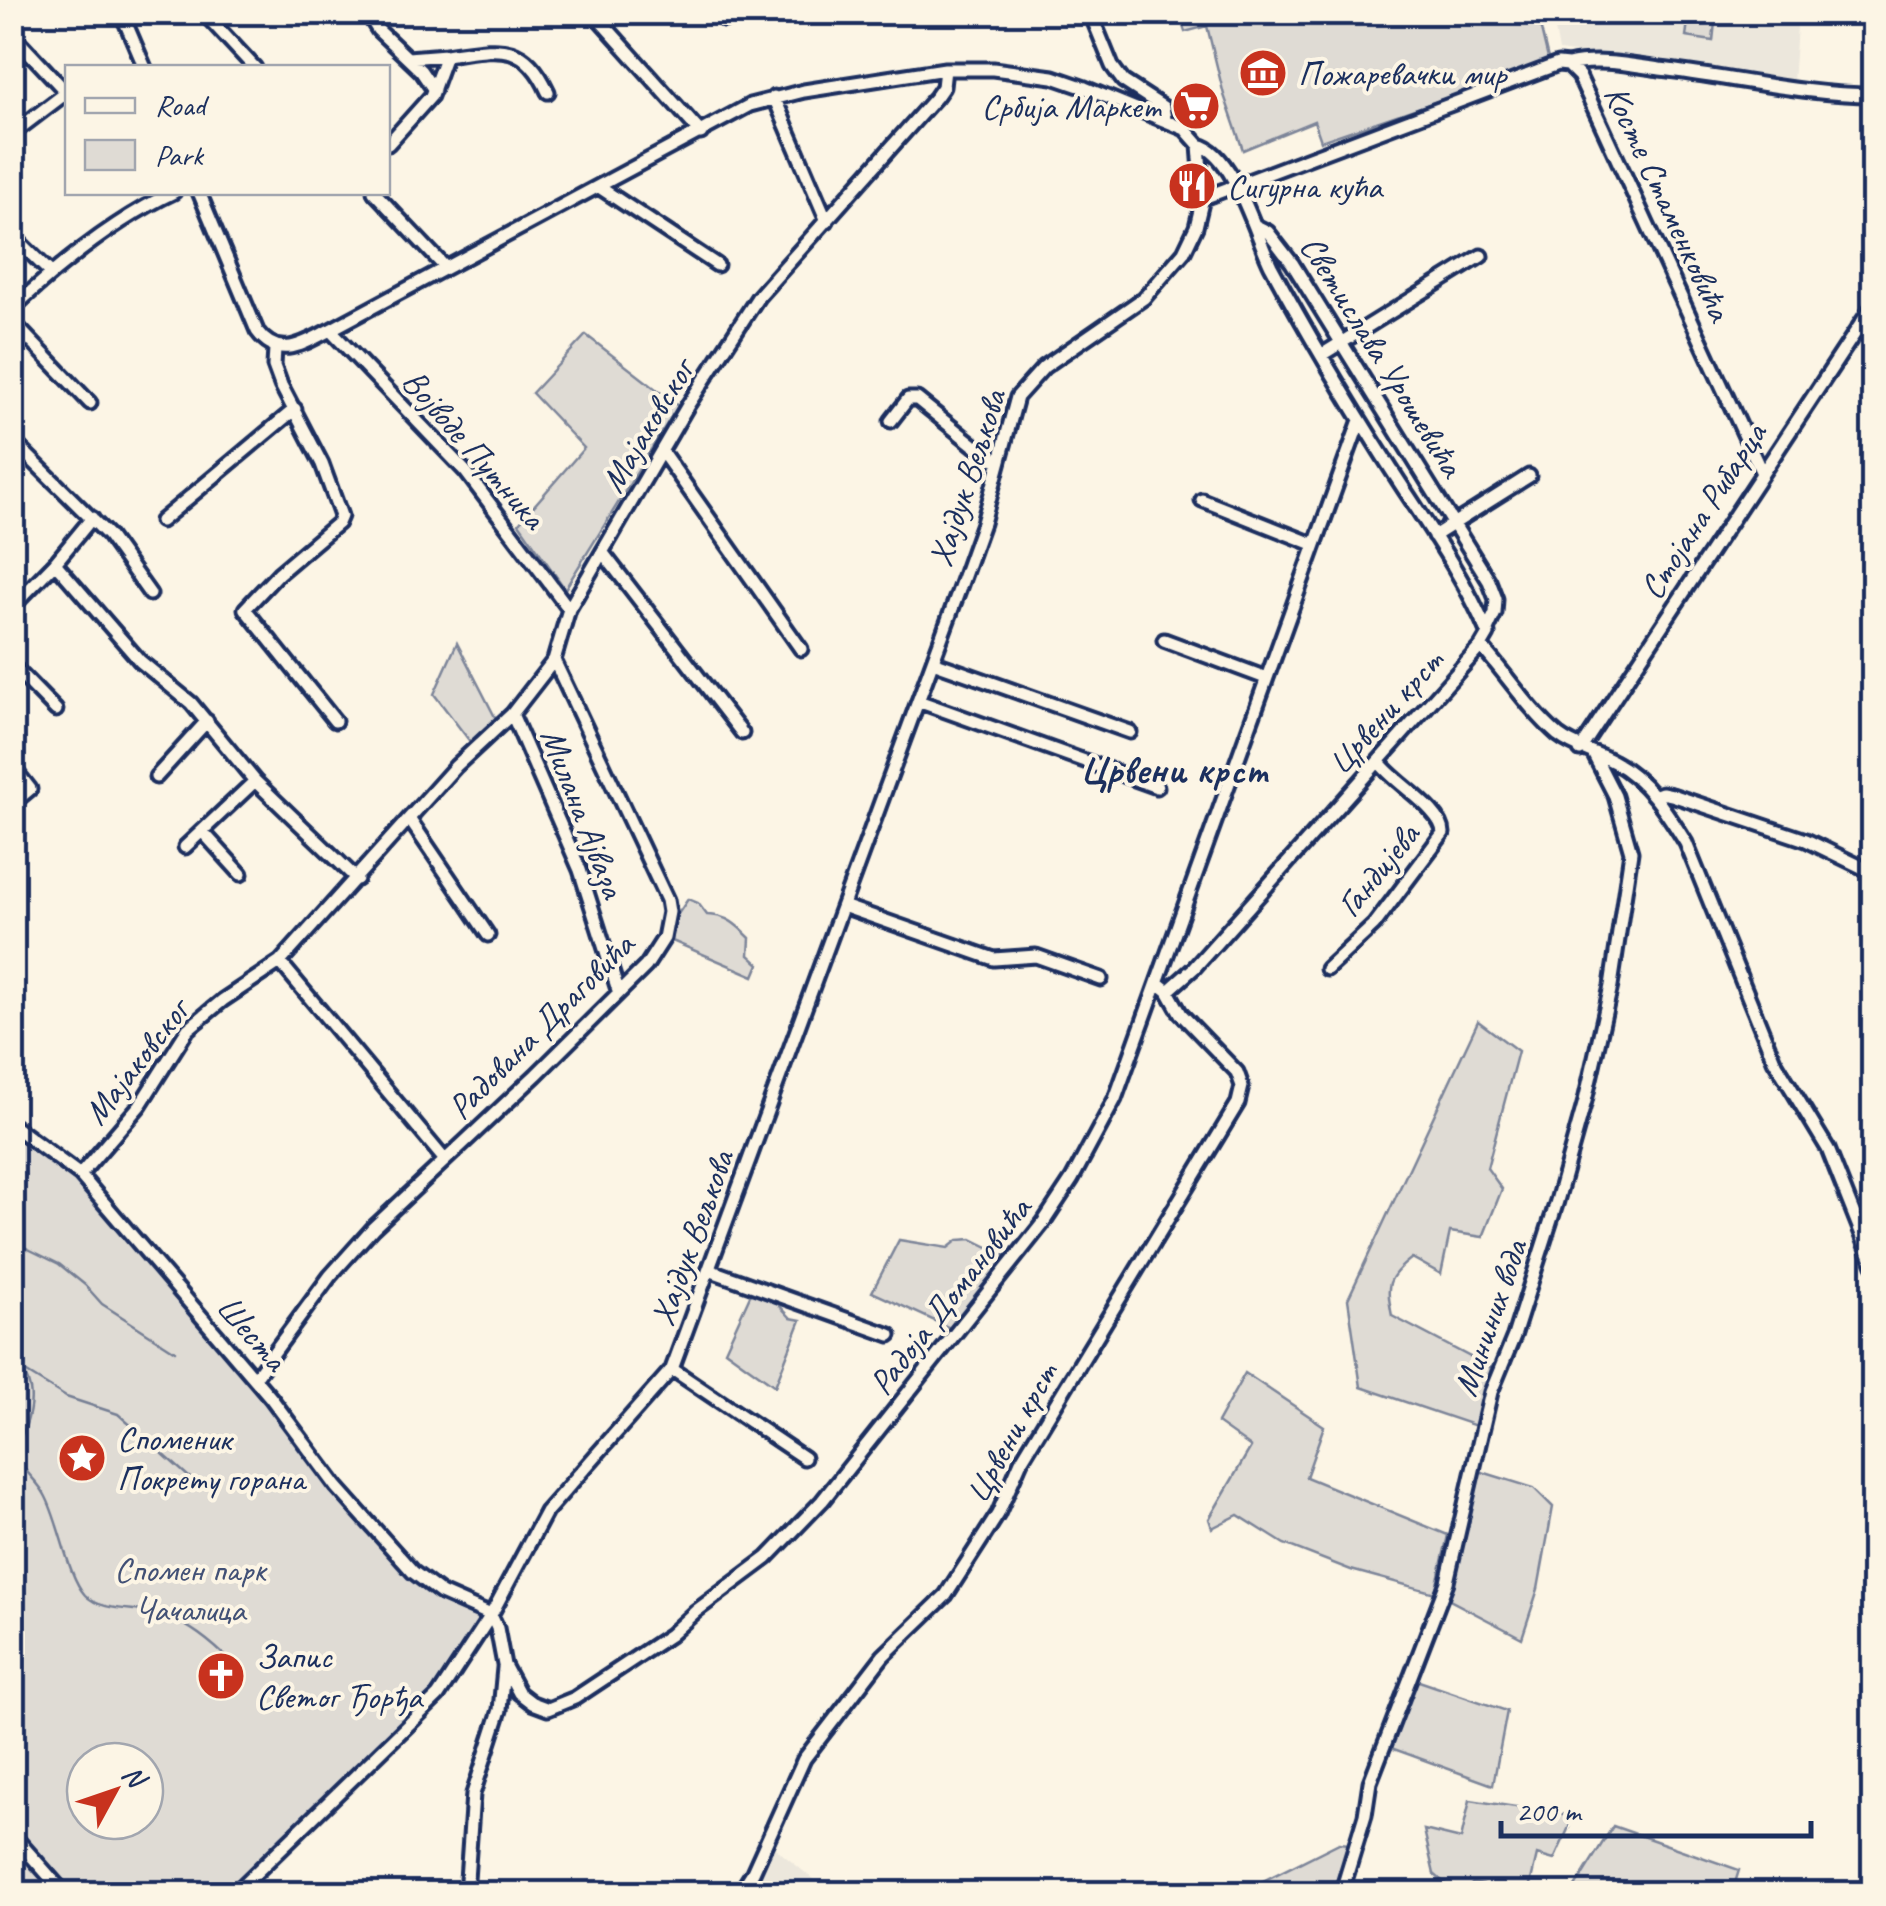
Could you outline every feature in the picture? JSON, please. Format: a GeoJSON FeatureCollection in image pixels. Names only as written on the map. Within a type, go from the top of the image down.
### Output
{"type":"FeatureCollection","features":[{"type":"Feature","properties":{"kind":"street"},"geometry":{"type":"LineString","coordinates":[[121,12],[143,65]]}},
{"type":"Feature","properties":{"kind":"street"},"geometry":{"type":"LineString","coordinates":[[203,12],[252,65]]}},
{"type":"Feature","properties":{"kind":"street"},"geometry":{"type":"LineString","coordinates":[[374,12],[378,30],[434,90]]}},
{"type":"Feature","properties":{"kind":"street"},"geometry":{"type":"LineString","coordinates":[[1090,12],[1112,66],[1130,87],[1164,107],[1165,119]]}},
{"type":"Feature","properties":{"kind":"street"},"geometry":{"type":"LineString","coordinates":[[596,17],[701,133]]}},
{"type":"Feature","properties":{"kind":"street"},"geometry":{"type":"LineString","coordinates":[[12,34],[65,91]]}},
{"type":"Feature","properties":{"kind":"street"},"geometry":{"type":"LineString","coordinates":[[408,58],[485,50],[527,58],[548,92]]}},
{"type":"Feature","properties":{"kind":"street"},"geometry":{"type":"LineString","coordinates":[[390,142],[434,90],[446,55]]}},
{"type":"Feature","properties":{"kind":"street","name":"Косте Стаменковића"},"geometry":{"type":"LineString","coordinates":[[1203,198],[1558,64],[1568,65],[1579,76],[1761,471]]}},
{"type":"Feature","properties":{"kind":"street"},"geometry":{"type":"LineString","coordinates":[[1568,65],[1630,65],[1838,95],[1874,95]]}},
{"type":"Feature","properties":{"kind":"street"},"geometry":{"type":"LineString","coordinates":[[200,195],[257,331],[275,348],[294,348],[750,105],[774,96],[945,69],[993,69],[1053,77],[1165,119],[1192,134],[1199,145]]}},
{"type":"Feature","properties":{"kind":"street","name":"Мајаковског"},"geometry":{"type":"LineString","coordinates":[[80,1175],[140,1105],[188,1029],[280,962],[456,766],[512,714],[554,660],[570,609],[688,405],[758,297],[936,98],[943,87],[945,69]]}},
{"type":"Feature","properties":{"kind":"street"},"geometry":{"type":"LineString","coordinates":[[12,134],[65,94]]}},
{"type":"Feature","properties":{"kind":"street"},"geometry":{"type":"LineString","coordinates":[[774,96],[827,221]]}},
{"type":"Feature","properties":{"kind":"street","name":"Светислава Урошевића"},"geometry":{"type":"LineString","coordinates":[[1199,145],[1211,150],[1236,183],[1265,254],[1487,630]]}},
{"type":"Feature","properties":{"kind":"street","name":"Хајдук Вељкова"},"geometry":{"type":"LineString","coordinates":[[234,1894],[252,1872],[438,1696],[490,1615],[546,1512],[672,1368],[979,533],[1016,398],[1044,367],[1144,298],[1184,252],[1196,227],[1203,198],[1199,145]]}},
{"type":"Feature","properties":{"kind":"street"},"geometry":{"type":"LineString","coordinates":[[599,187],[717,265]]}},
{"type":"Feature","properties":{"kind":"street"},"geometry":{"type":"LineString","coordinates":[[12,309],[51,273],[165,195]]}},
{"type":"Feature","properties":{"kind":"street"},"geometry":{"type":"LineString","coordinates":[[377,195],[445,268]]}},
{"type":"Feature","properties":{"kind":"street","name":"Светислава Урошевића"},"geometry":{"type":"LineString","coordinates":[[1256,226],[1275,239],[1456,523],[1496,598],[1495,614],[1481,646]]}},
{"type":"Feature","properties":{"kind":"street"},"geometry":{"type":"LineString","coordinates":[[12,235],[51,273]]}},
{"type":"Feature","properties":{"kind":"street"},"geometry":{"type":"LineString","coordinates":[[1323,354],[1481,256]]}},
{"type":"Feature","properties":{"kind":"street","name":"Стојана Рибарца"},"geometry":{"type":"LineString","coordinates":[[1580,750],[1874,304]]}},
{"type":"Feature","properties":{"kind":"street"},"geometry":{"type":"LineString","coordinates":[[12,321],[90,404]]}},
{"type":"Feature","properties":{"kind":"street","name":"Војводе Путника"},"geometry":{"type":"LineString","coordinates":[[330,330],[466,472],[570,609]]}},
{"type":"Feature","properties":{"kind":"street"},"geometry":{"type":"LineString","coordinates":[[275,348],[274,366],[322,464],[340,520],[279,573],[245,609],[335,721]]}},
{"type":"Feature","properties":{"kind":"street"},"geometry":{"type":"LineString","coordinates":[[892,421],[908,398],[917,399],[986,456],[999,461]]}},
{"type":"Feature","properties":{"kind":"street"},"geometry":{"type":"LineString","coordinates":[[162,520],[295,409]]}},
{"type":"Feature","properties":{"kind":"street","name":"Радоја Домановића"},"geometry":{"type":"LineString","coordinates":[[490,1615],[498,1628],[504,1664],[519,1694],[548,1709],[566,1703],[670,1636],[788,1538],[858,1458],[1043,1223],[1115,1099],[1163,987],[1266,678],[1360,420]]}},
{"type":"Feature","properties":{"kind":"street"},"geometry":{"type":"LineString","coordinates":[[12,440],[92,518],[124,554],[150,594]]}},
{"type":"Feature","properties":{"kind":"street"},"geometry":{"type":"LineString","coordinates":[[663,452],[801,649]]}},
{"type":"Feature","properties":{"kind":"street","name":"Светислава Урошевића"},"geometry":{"type":"LineString","coordinates":[[1434,536],[1528,476]]}},
{"type":"Feature","properties":{"kind":"street"},"geometry":{"type":"LineString","coordinates":[[1202,500],[1313,544]]}},
{"type":"Feature","properties":{"kind":"street"},"geometry":{"type":"LineString","coordinates":[[12,606],[56,563],[92,518]]}},
{"type":"Feature","properties":{"kind":"street"},"geometry":{"type":"LineString","coordinates":[[604,553],[742,733]]}},
{"type":"Feature","properties":{"kind":"street"},"geometry":{"type":"LineString","coordinates":[[56,563],[140,662],[191,703],[254,782],[357,879]]}},
{"type":"Feature","properties":{"kind":"street"},"geometry":{"type":"LineString","coordinates":[[1164,640],[1266,678]]}},
{"type":"Feature","properties":{"kind":"street"},"geometry":{"type":"LineString","coordinates":[[1481,646],[1541,718],[1580,750],[1614,761],[1639,780],[1686,843],[1774,1060],[1828,1149],[1874,1265]]}},
{"type":"Feature","properties":{"kind":"street","name":"Црвени крст"},"geometry":{"type":"LineString","coordinates":[[740,1894],[804,1759],[884,1656],[946,1594],[963,1570],[998,1514],[1021,1462],[1238,1104],[1242,1086],[1237,1072],[1181,1014],[1163,987],[1187,976],[1481,646]]}},
{"type":"Feature","properties":{"kind":"street","name":"Радована Драговића"},"geometry":{"type":"LineString","coordinates":[[255,1378],[330,1276],[374,1228],[646,966],[666,929],[667,900],[649,856],[554,660]]}},
{"type":"Feature","properties":{"kind":"street"},"geometry":{"type":"LineString","coordinates":[[933,662],[1130,732]]}},
{"type":"Feature","properties":{"kind":"street"},"geometry":{"type":"LineString","coordinates":[[12,665],[56,710]]}},
{"type":"Feature","properties":{"kind":"street"},"geometry":{"type":"LineString","coordinates":[[918,701],[1157,787]]}},
{"type":"Feature","properties":{"kind":"street","name":"Милана Ајваза"},"geometry":{"type":"LineString","coordinates":[[512,714],[580,870],[618,990]]}},
{"type":"Feature","properties":{"kind":"street"},"geometry":{"type":"LineString","coordinates":[[156,777],[206,722]]}},
{"type":"Feature","properties":{"kind":"street","name":"Мининих вода"},"geometry":{"type":"LineString","coordinates":[[1342,1894],[1370,1782],[1447,1582],[1491,1392],[1514,1336],[1586,1101],[1611,986],[1632,852],[1616,796],[1594,755]]}},
{"type":"Feature","properties":{"kind":"street","name":"Гандијева"},"geometry":{"type":"LineString","coordinates":[[1327,969],[1374,925],[1443,833],[1439,816],[1390,777],[1379,762]]}},
{"type":"Feature","properties":{"kind":"street"},"geometry":{"type":"LineString","coordinates":[[12,766],[30,789],[12,804]]}},
{"type":"Feature","properties":{"kind":"street"},"geometry":{"type":"LineString","coordinates":[[185,847],[254,782]]}},
{"type":"Feature","properties":{"kind":"street"},"geometry":{"type":"LineString","coordinates":[[1654,796],[1672,795],[1748,818],[1806,840],[1874,873]]}},
{"type":"Feature","properties":{"kind":"street"},"geometry":{"type":"LineString","coordinates":[[410,820],[488,936]]}},
{"type":"Feature","properties":{"kind":"street"},"geometry":{"type":"LineString","coordinates":[[202,831],[242,874]]}},
{"type":"Feature","properties":{"kind":"street"},"geometry":{"type":"LineString","coordinates":[[843,906],[994,960],[1036,956],[1101,979]]}},
{"type":"Feature","properties":{"kind":"street"},"geometry":{"type":"LineString","coordinates":[[280,962],[444,1160]]}},
{"type":"Feature","properties":{"kind":"street","name":"Шеста"},"geometry":{"type":"LineString","coordinates":[[12,1125],[80,1175],[255,1378],[337,1488],[413,1572],[441,1593],[490,1615]]}},
{"type":"Feature","properties":{"kind":"street"},"geometry":{"type":"LineString","coordinates":[[709,1270],[890,1335]]}},
{"type":"Feature","properties":{"kind":"street"},"geometry":{"type":"LineString","coordinates":[[672,1368],[804,1458]]}},
{"type":"Feature","properties":{"kind":"street"},"geometry":{"type":"LineString","coordinates":[[466,1894],[474,1794],[500,1710],[504,1664]]}},
{"type":"Feature","properties":{"kind":"street"},"geometry":{"type":"LineString","coordinates":[[12,1834],[64,1894]]}},
{"type":"Feature","properties":{"kind":"shaded area"},"geometry":{"type":"Polygon","coordinates":[[[1552,13],[1798,13],[1793,82],[1559,51],[1552,13]]]}},
{"type":"Feature","properties":{"kind":"shaded area"},"geometry":{"type":"Polygon","coordinates":[[[775,1848],[819,1884],[812,1893],[763,1893],[751,1886],[775,1848]]]}},
{"type":"Feature","properties":{"kind":"green space"},"geometry":{"type":"Polygon","coordinates":[[[1179,13],[1537,13],[1549,63],[1321,141],[1314,121],[1243,150],[1207,26],[1185,32],[1179,13]]]}},
{"type":"Feature","properties":{"kind":"green space"},"geometry":{"type":"Polygon","coordinates":[[[1689,13],[1716,13],[1713,41],[1686,37],[1689,13]]]}},
{"type":"Feature","properties":{"kind":"green space"},"geometry":{"type":"Polygon","coordinates":[[[586,335],[678,406],[565,589],[519,523],[584,448],[532,393],[586,335]]]}},
{"type":"Feature","properties":{"kind":"green space"},"geometry":{"type":"Polygon","coordinates":[[[457,643],[497,721],[471,743],[434,694],[457,643]]]}},
{"type":"Feature","properties":{"kind":"green space"},"geometry":{"type":"Polygon","coordinates":[[[688,899],[698,903],[707,915],[731,922],[750,938],[749,955],[759,964],[754,976],[672,941],[676,917],[688,899]]]}},
{"type":"Feature","properties":{"kind":"green space"},"geometry":{"type":"Polygon","coordinates":[[[1478,1021],[1518,1051],[1487,1168],[1502,1189],[1483,1237],[1450,1232],[1441,1274],[1412,1258],[1397,1271],[1389,1289],[1392,1316],[1491,1368],[1476,1426],[1361,1387],[1348,1299],[1478,1021]]]}},
{"type":"Feature","properties":{"kind":"green space","name":"Спомен парк Чачалица"},"geometry":{"type":"Polygon","coordinates":[[[12,1125],[59,1158],[413,1572],[491,1615],[461,1665],[235,1893],[65,1893],[13,1834],[12,1125]]]}},
{"type":"Feature","properties":{"kind":"green space"},"geometry":{"type":"Polygon","coordinates":[[[972,1239],[1010,1258],[952,1329],[872,1292],[899,1240],[948,1248],[958,1240],[972,1239]]]}},
{"type":"Feature","properties":{"kind":"green space"},"geometry":{"type":"Polygon","coordinates":[[[751,1293],[777,1303],[791,1318],[801,1320],[775,1386],[725,1350],[751,1293]]]}},
{"type":"Feature","properties":{"kind":"green space"},"geometry":{"type":"Polygon","coordinates":[[[1245,1373],[1324,1426],[1306,1477],[1448,1535],[1435,1593],[1351,1570],[1284,1544],[1238,1515],[1212,1528],[1209,1519],[1251,1447],[1217,1423],[1245,1373]]]}},
{"type":"Feature","properties":{"kind":"green space"},"geometry":{"type":"Polygon","coordinates":[[[1479,1471],[1534,1488],[1553,1507],[1538,1589],[1522,1638],[1446,1598],[1479,1471]]]}},
{"type":"Feature","properties":{"kind":"green space"},"geometry":{"type":"Polygon","coordinates":[[[1416,1680],[1507,1711],[1493,1785],[1391,1748],[1416,1680]]]}},
{"type":"Feature","properties":{"kind":"green space"},"geometry":{"type":"Polygon","coordinates":[[[1470,1800],[1574,1816],[1554,1860],[1537,1855],[1528,1893],[1473,1883],[1462,1893],[1456,1893],[1434,1874],[1424,1830],[1461,1839],[1470,1800]]]}},
{"type":"Feature","properties":{"kind":"green space"},"geometry":{"type":"Polygon","coordinates":[[[1613,1826],[1739,1870],[1732,1893],[1595,1894],[1575,1887],[1613,1826]]]}},
{"type":"Feature","properties":{"kind":"green space"},"geometry":{"type":"Polygon","coordinates":[[[1339,1843],[1350,1844],[1337,1893],[1254,1893],[1251,1887],[1339,1843]]]}},
{"type":"Feature","properties":{"kind":"green space"},"geometry":{"type":"Polygon","coordinates":[[[27,1861],[55,1893],[13,1893],[13,1882],[27,1861]]]}},
{"type":"Feature","properties":{"kind":"waterway"},"geometry":{"type":"LineString","coordinates":[[12,1241],[59,1264],[102,1304],[175,1351]]}},
{"type":"Feature","properties":{"kind":"waterway"},"geometry":{"type":"LineString","coordinates":[[12,1357],[28,1381],[31,1399],[19,1456],[45,1495],[73,1574],[85,1595],[101,1605],[168,1617],[202,1636],[224,1655]]}},
{"type":"Feature","properties":{"kind":"waterway"},"geometry":{"type":"LineString","coordinates":[[27,1373],[66,1397],[118,1414],[198,1485]]}},
{"type":"Feature","properties":{"kind":"place","name":"Пожаревачки мир"},"geometry":{"type":"Point","coordinates":[1263,73]}},
{"type":"Feature","properties":{"kind":"place","name":"Србија Маркет"},"geometry":{"type":"Point","coordinates":[1196,106]}},
{"type":"Feature","properties":{"kind":"place","name":"Сигурна кућа"},"geometry":{"type":"Point","coordinates":[1192,186]}},
{"type":"Feature","properties":{"kind":"place","name":"Споменик Покрету горана"},"geometry":{"type":"Point","coordinates":[82,1458]}},
{"type":"Feature","properties":{"kind":"place","name":"Запис Светог Ђорђа"},"geometry":{"type":"Point","coordinates":[221,1676]}},
{"type":"Feature","properties":{"kind":"district","name":"Црвени крст"},"geometry":{"type":"Point","coordinates":[1173,770]}}]}
